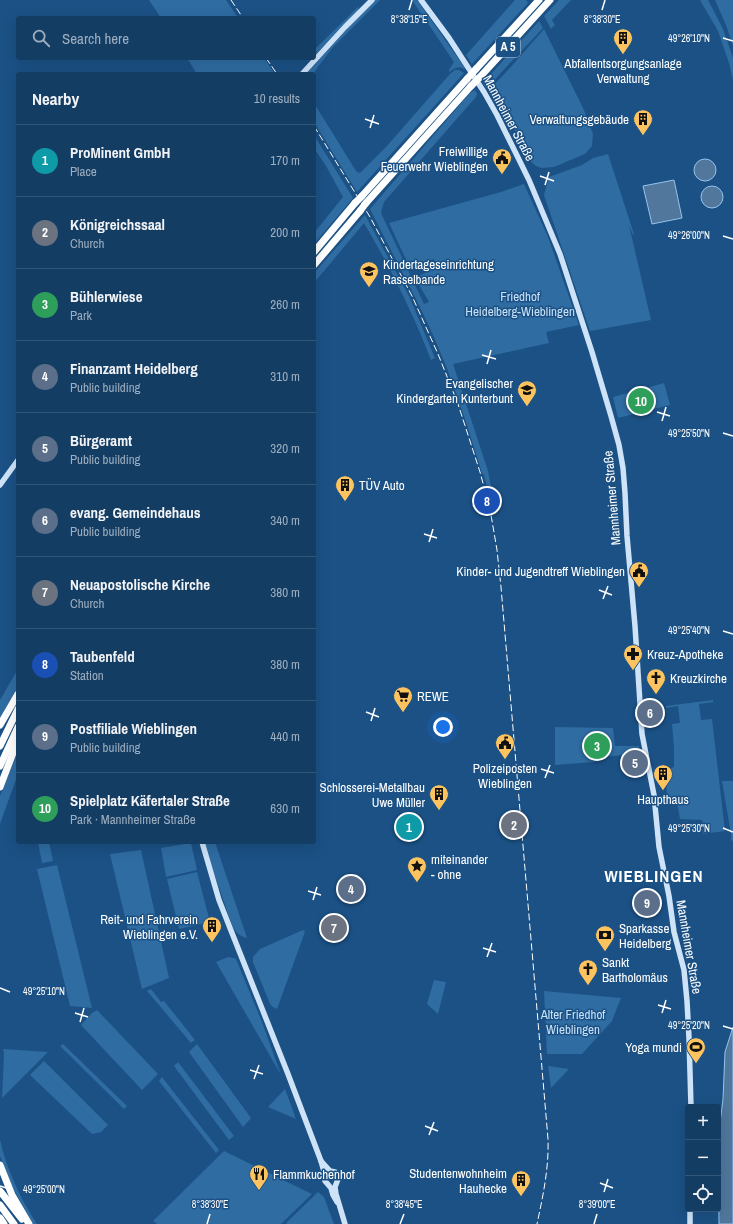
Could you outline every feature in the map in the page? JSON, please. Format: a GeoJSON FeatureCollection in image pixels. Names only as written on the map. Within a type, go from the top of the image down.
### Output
{"type":"FeatureCollection","features":[{"type":"Feature","properties":{"kind":"highway","name":"A 5"},"geometry":{"type":"LineString","coordinates":[[316,263],[366,203],[550,0]]}},
{"type":"Feature","properties":{"kind":"highway","name":"A 5"},"geometry":{"type":"LineString","coordinates":[[316,250],[409,142],[538,1]]}},
{"type":"Feature","properties":{"kind":"highway"},"geometry":{"type":"LineString","coordinates":[[0,725],[16,697]]}},
{"type":"Feature","properties":{"kind":"highway"},"geometry":{"type":"LineString","coordinates":[[0,746],[16,713]]}},
{"type":"Feature","properties":{"kind":"highway"},"geometry":{"type":"LineString","coordinates":[[0,766],[16,731]]}},
{"type":"Feature","properties":{"kind":"highway"},"geometry":{"type":"LineString","coordinates":[[0,787],[16,745]]}},
{"type":"Feature","properties":{"kind":"highway"},"geometry":{"type":"LineString","coordinates":[[0,1165],[12,1195],[29,1224]]}},
{"type":"Feature","properties":{"kind":"highway"},"geometry":{"type":"LineString","coordinates":[[0,1191],[26,1224]]}},
{"type":"Feature","properties":{"kind":"highway"},"geometry":{"type":"LineString","coordinates":[[0,1205],[14,1224]]}},
{"type":"Feature","properties":{"kind":"highway"},"geometry":{"type":"LineString","coordinates":[[0,1218],[4,1224]]}},
{"type":"Feature","properties":{"kind":"street"},"geometry":{"type":"LineString","coordinates":[[316,59],[372,0]]}},
{"type":"Feature","properties":{"kind":"street","name":"Mannheimer Straße"},"geometry":{"type":"LineString","coordinates":[[420,0],[453,44],[480,85],[497,115],[529,180],[562,261],[598,373],[619,445],[623,468],[642,734],[654,795],[659,847],[669,896],[674,932],[684,970],[689,1038],[691,1104]]}},
{"type":"Feature","properties":{"kind":"street"},"geometry":{"type":"LineString","coordinates":[[304,72],[315,60]]}},
{"type":"Feature","properties":{"kind":"street"},"geometry":{"type":"LineString","coordinates":[[0,485],[16,463]]}},
{"type":"Feature","properties":{"kind":"street"},"geometry":{"type":"LineString","coordinates":[[203,844],[219,900],[288,1074],[325,1175],[325,1181],[329,1184],[338,1202]]}},
{"type":"Feature","properties":{"kind":"street"},"geometry":{"type":"LineString","coordinates":[[320,1161],[330,1171],[337,1174],[338,1179],[335,1187],[345,1224]]}},
{"type":"Feature","properties":{"kind":"street"},"geometry":{"type":"LineString","coordinates":[[325,1175],[330,1171]]}},
{"type":"Feature","properties":{"kind":"street"},"geometry":{"type":"LineString","coordinates":[[329,1184],[333,1185],[336,1183]]}},
{"type":"Feature","properties":{"kind":"street"},"geometry":{"type":"LineString","coordinates":[[690,1212],[690,1224]]}},
{"type":"Feature","properties":{"kind":"green space"},"geometry":{"type":"Polygon","coordinates":[[[149,0],[226,0],[237,16],[160,16],[149,0]]]}},
{"type":"Feature","properties":{"kind":"green space"},"geometry":{"type":"Polygon","coordinates":[[[374,0],[380,0],[333,47],[315,72],[308,71],[374,0]]]}},
{"type":"Feature","properties":{"kind":"green space"},"geometry":{"type":"Polygon","coordinates":[[[412,0],[417,0],[465,68],[464,69],[458,67],[449,72],[454,62],[412,0]]]}},
{"type":"Feature","properties":{"kind":"green space"},"geometry":{"type":"Polygon","coordinates":[[[515,0],[526,0],[528,3],[472,64],[466,55],[515,0]]]}},
{"type":"Feature","properties":{"kind":"green space"},"geometry":{"type":"Polygon","coordinates":[[[559,0],[571,0],[552,20],[555,25],[551,29],[544,16],[559,0]]]}},
{"type":"Feature","properties":{"kind":"green space"},"geometry":{"type":"Polygon","coordinates":[[[700,0],[708,0],[723,29],[733,58],[733,80],[718,31],[700,0]]]}},
{"type":"Feature","properties":{"kind":"green space"},"geometry":{"type":"Polygon","coordinates":[[[715,0],[733,0],[733,46],[726,25],[715,0]]]}},
{"type":"Feature","properties":{"kind":"green space"},"geometry":{"type":"Polygon","coordinates":[[[359,6],[358,11],[316,54],[316,48],[359,6]]]}},
{"type":"Feature","properties":{"kind":"green space"},"geometry":{"type":"Polygon","coordinates":[[[539,21],[543,28],[486,88],[483,83],[539,21]]]}},
{"type":"Feature","properties":{"kind":"green space"},"geometry":{"type":"Polygon","coordinates":[[[544,29],[584,110],[593,134],[592,146],[585,154],[554,167],[542,168],[536,166],[529,160],[517,134],[489,90],[544,29]]]}},
{"type":"Feature","properties":{"kind":"green space"},"geometry":{"type":"Polygon","coordinates":[[[188,60],[265,60],[274,72],[196,72],[188,60]]]}},
{"type":"Feature","properties":{"kind":"green space"},"geometry":{"type":"Polygon","coordinates":[[[455,70],[459,70],[464,73],[357,192],[316,125],[316,106],[356,171],[359,173],[386,147],[455,70]]]}},
{"type":"Feature","properties":{"kind":"green space","name":"Friedhof Heidelberg-Wieblingen"},"geometry":{"type":"Polygon","coordinates":[[[475,90],[477,94],[476,97],[384,202],[381,213],[424,304],[429,302],[415,278],[437,267],[434,259],[410,268],[389,223],[501,192],[524,184],[548,237],[579,325],[546,332],[549,343],[453,364],[488,471],[494,502],[491,502],[484,475],[482,473],[462,410],[439,349],[370,209],[470,93],[475,90]]]}},
{"type":"Feature","properties":{"kind":"green space"},"geometry":{"type":"Polygon","coordinates":[[[316,138],[353,198],[316,242],[316,231],[343,197],[316,151],[316,138]]]}},
{"type":"Feature","properties":{"kind":"green space"},"geometry":{"type":"Polygon","coordinates":[[[608,154],[634,234],[633,235],[629,225],[651,320],[590,331],[544,195],[549,177],[582,165],[593,158],[608,154]]]}},
{"type":"Feature","properties":{"kind":"green space"},"geometry":{"type":"Polygon","coordinates":[[[365,215],[409,296],[435,358],[431,360],[417,325],[400,290],[364,223],[316,281],[316,271],[365,215]]]}},
{"type":"Feature","properties":{"kind":"green space"},"geometry":{"type":"Polygon","coordinates":[[[664,383],[670,405],[618,418],[613,397],[664,383]]]}},
{"type":"Feature","properties":{"kind":"green space"},"geometry":{"type":"Polygon","coordinates":[[[16,672],[16,691],[0,719],[0,700],[16,672]]]}},
{"type":"Feature","properties":{"kind":"green space"},"geometry":{"type":"Polygon","coordinates":[[[713,700],[713,702],[699,704],[701,720],[712,719],[725,831],[703,834],[702,820],[680,819],[677,803],[667,804],[666,770],[674,767],[672,724],[680,723],[678,706],[666,708],[666,706],[713,700]]]}},
{"type":"Feature","properties":{"kind":"green space"},"geometry":{"type":"Polygon","coordinates":[[[555,727],[613,728],[615,746],[639,746],[639,756],[625,755],[601,757],[594,762],[555,765],[555,727]]]}},
{"type":"Feature","properties":{"kind":"green space"},"geometry":{"type":"Polygon","coordinates":[[[16,756],[16,780],[0,824],[0,796],[16,756]]]}},
{"type":"Feature","properties":{"kind":"green space"},"geometry":{"type":"Polygon","coordinates":[[[722,781],[733,781],[733,841],[731,840],[722,781]]]}},
{"type":"Feature","properties":{"kind":"green space"},"geometry":{"type":"Polygon","coordinates":[[[38,844],[49,844],[53,861],[42,863],[38,844]]]}},
{"type":"Feature","properties":{"kind":"green space"},"geometry":{"type":"Polygon","coordinates":[[[191,844],[197,870],[166,877],[161,848],[191,844]]]}},
{"type":"Feature","properties":{"kind":"green space"},"geometry":{"type":"Polygon","coordinates":[[[206,844],[216,844],[247,938],[238,934],[232,925],[206,844]]]}},
{"type":"Feature","properties":{"kind":"green space"},"geometry":{"type":"Polygon","coordinates":[[[141,850],[169,978],[142,989],[110,854],[141,850]]]}},
{"type":"Feature","properties":{"kind":"green space"},"geometry":{"type":"Polygon","coordinates":[[[57,865],[92,1008],[70,1006],[37,869],[57,865]]]}},
{"type":"Feature","properties":{"kind":"green space"},"geometry":{"type":"Polygon","coordinates":[[[197,872],[210,922],[179,929],[167,879],[197,872]]]}},
{"type":"Feature","properties":{"kind":"green space"},"geometry":{"type":"Polygon","coordinates":[[[303,930],[305,932],[277,1009],[270,1004],[253,962],[253,957],[260,949],[303,930]]]}},
{"type":"Feature","properties":{"kind":"green space"},"geometry":{"type":"Polygon","coordinates":[[[228,957],[236,959],[262,1022],[281,1075],[216,962],[228,957]]]}},
{"type":"Feature","properties":{"kind":"green space"},"geometry":{"type":"Polygon","coordinates":[[[434,980],[446,982],[438,1014],[427,1004],[434,980]]]}},
{"type":"Feature","properties":{"kind":"green space"},"geometry":{"type":"Polygon","coordinates":[[[151,989],[161,1002],[164,1001],[195,1040],[191,1043],[147,991],[151,989]]]}},
{"type":"Feature","properties":{"kind":"green space","name":"Alter Friedhof Wieblingen"},"geometry":{"type":"Polygon","coordinates":[[[544,991],[621,998],[612,1021],[582,1054],[547,1054],[544,991]]]}},
{"type":"Feature","properties":{"kind":"green space"},"geometry":{"type":"Polygon","coordinates":[[[97,1010],[158,1074],[142,1090],[81,1025],[92,1013],[97,1010]]]}},
{"type":"Feature","properties":{"kind":"green space"},"geometry":{"type":"Polygon","coordinates":[[[63,1044],[127,1106],[124,1109],[60,1046],[63,1044]]]}},
{"type":"Feature","properties":{"kind":"green space"},"geometry":{"type":"Polygon","coordinates":[[[197,1044],[251,1118],[243,1127],[189,1052],[197,1044]]]}},
{"type":"Feature","properties":{"kind":"green space"},"geometry":{"type":"Polygon","coordinates":[[[3,1049],[48,1052],[2,1098],[4,1054],[3,1049]]]}},
{"type":"Feature","properties":{"kind":"green space"},"geometry":{"type":"Polygon","coordinates":[[[44,1061],[108,1125],[101,1132],[92,1134],[30,1075],[44,1061]]]}},
{"type":"Feature","properties":{"kind":"green space"},"geometry":{"type":"Polygon","coordinates":[[[178,1062],[234,1136],[229,1140],[174,1066],[178,1062]]]}},
{"type":"Feature","properties":{"kind":"green space"},"geometry":{"type":"Polygon","coordinates":[[[548,1066],[569,1069],[551,1088],[548,1066]]]}},
{"type":"Feature","properties":{"kind":"green space"},"geometry":{"type":"Polygon","coordinates":[[[162,1077],[219,1150],[216,1153],[159,1081],[162,1077]]]}},
{"type":"Feature","properties":{"kind":"green space"},"geometry":{"type":"Polygon","coordinates":[[[285,1089],[296,1119],[268,1107],[285,1089]]]}},
{"type":"Feature","properties":{"kind":"green space"},"geometry":{"type":"Polygon","coordinates":[[[0,1140],[6,1162],[15,1184],[37,1224],[33,1224],[10,1183],[0,1156],[0,1140]]]}},
{"type":"Feature","properties":{"kind":"green space"},"geometry":{"type":"Polygon","coordinates":[[[224,1151],[312,1194],[281,1224],[157,1224],[153,1221],[224,1151]]]}},
{"type":"Feature","properties":{"kind":"green space"},"geometry":{"type":"Polygon","coordinates":[[[318,1192],[324,1197],[334,1224],[286,1223],[318,1192]]]}},
{"type":"Feature","properties":{"kind":"shaded area"},"geometry":{"type":"Polygon","coordinates":[[[705,159],[713,162],[716,170],[713,178],[705,181],[697,178],[694,170],[697,162],[705,159]]]}},
{"type":"Feature","properties":{"kind":"shaded area"},"geometry":{"type":"Polygon","coordinates":[[[674,180],[682,218],[652,224],[643,186],[674,180]]]}},
{"type":"Feature","properties":{"kind":"shaded area"},"geometry":{"type":"Polygon","coordinates":[[[712,186],[720,189],[723,197],[720,205],[712,208],[704,205],[701,197],[704,189],[712,186]]]}},
{"type":"Feature","properties":{"kind":"shaded area"},"geometry":{"type":"Polygon","coordinates":[[[733,1027],[733,1224],[719,1224],[719,1212],[721,1212],[721,1115],[725,1052],[733,1027]]]}},
{"type":"Feature","properties":{"kind":"railway"},"geometry":{"type":"LineString","coordinates":[[231,0],[242,16]]}},
{"type":"Feature","properties":{"kind":"railway"},"geometry":{"type":"LineString","coordinates":[[267,60],[276,72]]}},
{"type":"Feature","properties":{"kind":"railway"},"geometry":{"type":"LineString","coordinates":[[316,129],[370,217],[412,296],[458,404],[480,472],[490,509],[497,550],[501,587],[548,1139],[547,1171],[537,1224]]}},
{"type":"Feature","properties":{"kind":"place","name":"Abfallentsorgungsanlage Verwaltung"},"geometry":{"type":"Point","coordinates":[623,55]}},
{"type":"Feature","properties":{"kind":"place","name":"Verwaltungsgebäude"},"geometry":{"type":"Point","coordinates":[643,136]}},
{"type":"Feature","properties":{"kind":"place","name":"Freiwillige Feuerwehr Wieblingen"},"geometry":{"type":"Point","coordinates":[502,175]}},
{"type":"Feature","properties":{"kind":"place","name":"Kindertageseinrichtung Rasselbande"},"geometry":{"type":"Point","coordinates":[369,288]}},
{"type":"Feature","properties":{"kind":"place","name":"Spielplatz Käfertaler Straße"},"geometry":{"type":"Point","coordinates":[641,401]}},
{"type":"Feature","properties":{"kind":"place","name":"Evangelischer Kindergarten Kunterbunt"},"geometry":{"type":"Point","coordinates":[527,407]}},
{"type":"Feature","properties":{"kind":"place","name":"Taubenfeld"},"geometry":{"type":"Point","coordinates":[487,501]}},
{"type":"Feature","properties":{"kind":"place","name":"TÜV Auto"},"geometry":{"type":"Point","coordinates":[345,502]}},
{"type":"Feature","properties":{"kind":"place","name":"Kinder- und Jugendtreff Wieblingen"},"geometry":{"type":"Point","coordinates":[639,588]}},
{"type":"Feature","properties":{"kind":"place","name":"Kreuz-Apotheke"},"geometry":{"type":"Point","coordinates":[633,671]}},
{"type":"Feature","properties":{"kind":"place","name":"Kreuzkirche"},"geometry":{"type":"Point","coordinates":[656,695]}},
{"type":"Feature","properties":{"kind":"place","name":"REWE"},"geometry":{"type":"Point","coordinates":[403,713]}},
{"type":"Feature","properties":{"kind":"place","name":"evang. Gemeindehaus"},"geometry":{"type":"Point","coordinates":[650,713]}},
{"type":"Feature","properties":{"kind":"place","name":"Bühlerwiese"},"geometry":{"type":"Point","coordinates":[597,746]}},
{"type":"Feature","properties":{"kind":"place","name":"Polizeiposten Wieblingen"},"geometry":{"type":"Point","coordinates":[505,760]}},
{"type":"Feature","properties":{"kind":"place","name":"Bürgeramt"},"geometry":{"type":"Point","coordinates":[635,763]}},
{"type":"Feature","properties":{"kind":"place","name":"Haupthaus"},"geometry":{"type":"Point","coordinates":[663,791]}},
{"type":"Feature","properties":{"kind":"place","name":"Schlosserei-Metallbau Uwe Müller"},"geometry":{"type":"Point","coordinates":[439,811]}},
{"type":"Feature","properties":{"kind":"place","name":"Königreichssaal"},"geometry":{"type":"Point","coordinates":[514,825]}},
{"type":"Feature","properties":{"kind":"place","name":"ProMinent GmbH"},"geometry":{"type":"Point","coordinates":[409,827]}},
{"type":"Feature","properties":{"kind":"place","name":"miteinander - ohne"},"geometry":{"type":"Point","coordinates":[417,883]}},
{"type":"Feature","properties":{"kind":"place","name":"Finanzamt Heidelberg"},"geometry":{"type":"Point","coordinates":[351,889]}},
{"type":"Feature","properties":{"kind":"place","name":"Postfiliale Wieblingen"},"geometry":{"type":"Point","coordinates":[647,903]}},
{"type":"Feature","properties":{"kind":"place","name":"Neuapostolische Kirche"},"geometry":{"type":"Point","coordinates":[334,928]}},
{"type":"Feature","properties":{"kind":"place","name":"Reit- und Fahrverein Wieblingen e.V."},"geometry":{"type":"Point","coordinates":[212,943]}},
{"type":"Feature","properties":{"kind":"place","name":"Sparkasse Heidelberg"},"geometry":{"type":"Point","coordinates":[605,952]}},
{"type":"Feature","properties":{"kind":"place","name":"Sankt Bartholomäus"},"geometry":{"type":"Point","coordinates":[588,986]}},
{"type":"Feature","properties":{"kind":"place","name":"Yoga mundi"},"geometry":{"type":"Point","coordinates":[696,1064]}},
{"type":"Feature","properties":{"kind":"place","name":"Flammkuchenhof"},"geometry":{"type":"Point","coordinates":[259,1191]}},
{"type":"Feature","properties":{"kind":"place","name":"Studentenwohnheim Hauhecke"},"geometry":{"type":"Point","coordinates":[521,1197]}},
{"type":"Feature","properties":{"kind":"district","name":"WIEBLINGEN"},"geometry":{"type":"Point","coordinates":[654,875]}}]}
